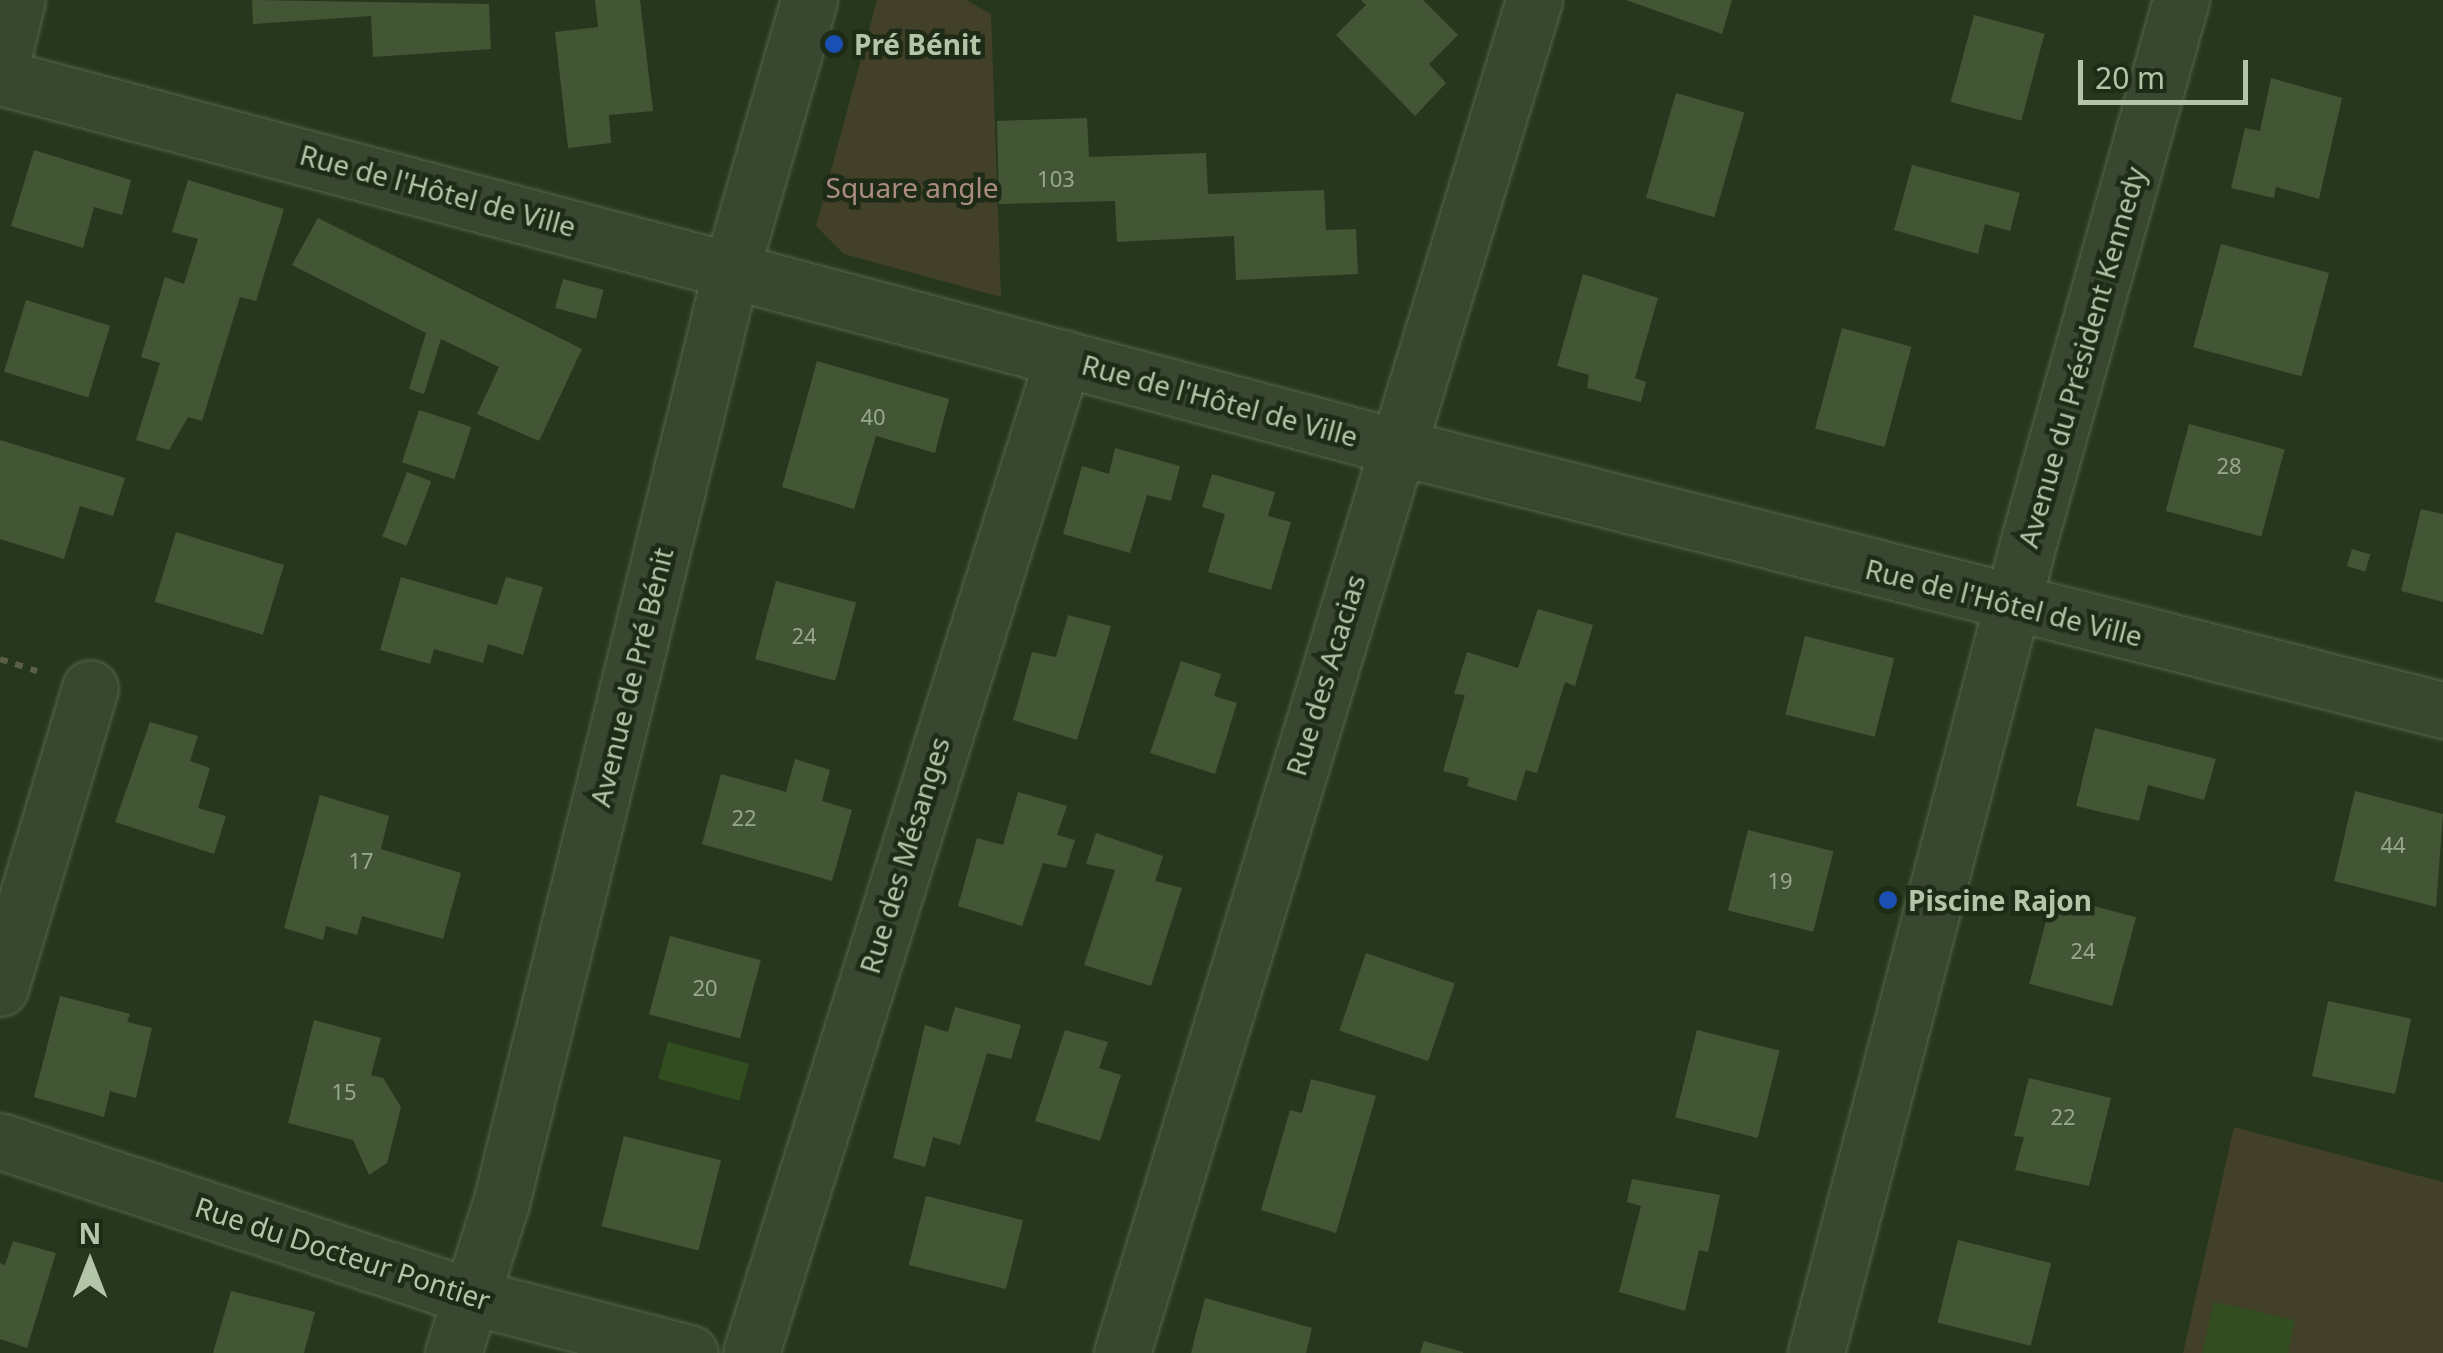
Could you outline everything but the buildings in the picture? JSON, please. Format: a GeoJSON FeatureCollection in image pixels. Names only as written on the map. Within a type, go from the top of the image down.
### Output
{"type":"FeatureCollection","features":[{"type":"Feature","properties":{"kind":"street"},"geometry":{"type":"LineString","coordinates":[[0,69],[17,0]]}},
{"type":"Feature","properties":{"kind":"street","name":"Avenue de Pré Bénit"},"geometry":{"type":"LineString","coordinates":[[453,1353],[502,1203],[732,267],[809,0]]}},
{"type":"Feature","properties":{"kind":"street","name":"Avenue du Président Kennedy"},"geometry":{"type":"LineString","coordinates":[[1816,1353],[2014,606],[2182,0]]}},
{"type":"Feature","properties":{"kind":"street","name":"Rue des Acacias"},"geometry":{"type":"LineString","coordinates":[[1122,1353],[1526,10]]}},
{"type":"Feature","properties":{"kind":"street","name":"Rue de l'Hôtel de Ville"},"geometry":{"type":"LineString","coordinates":[[0,77],[732,267],[1394,446],[2014,606],[2443,710]]}},
{"type":"Feature","properties":{"kind":"street","name":"Rue des Mésanges"},"geometry":{"type":"LineString","coordinates":[[751,1353],[1063,358]]}},
{"type":"Feature","properties":{"kind":"street"},"geometry":{"type":"LineString","coordinates":[[0,988],[90,688]]}},
{"type":"Feature","properties":{"kind":"street","name":"Rue du Docteur Pontier"},"geometry":{"type":"LineString","coordinates":[[0,1141],[469,1296],[690,1353]]}},
{"type":"Feature","properties":{"kind":"green space","name":"Square angle"},"geometry":{"type":"Polygon","coordinates":[[[877,0],[966,0],[991,14],[1001,297],[844,254],[816,226],[877,0]]]}},
{"type":"Feature","properties":{"kind":"green space"},"geometry":{"type":"Polygon","coordinates":[[[2234,1127],[2443,1182],[2443,1353],[2183,1353],[2234,1127]]]}},
{"type":"Feature","properties":{"kind":"shaded area"},"geometry":{"type":"Polygon","coordinates":[[[668,1042],[749,1064],[739,1100],[658,1079],[668,1042]]]}},
{"type":"Feature","properties":{"kind":"shaded area"},"geometry":{"type":"Polygon","coordinates":[[[2214,1302],[2295,1320],[2288,1353],[2202,1353],[2214,1302]]]}},
{"type":"Feature","properties":{"kind":"place","name":"Pré Bénit"},"geometry":{"type":"Point","coordinates":[834,44]}},
{"type":"Feature","properties":{"kind":"place","name":"Piscine Rajon"},"geometry":{"type":"Point","coordinates":[1888,900]}}]}
